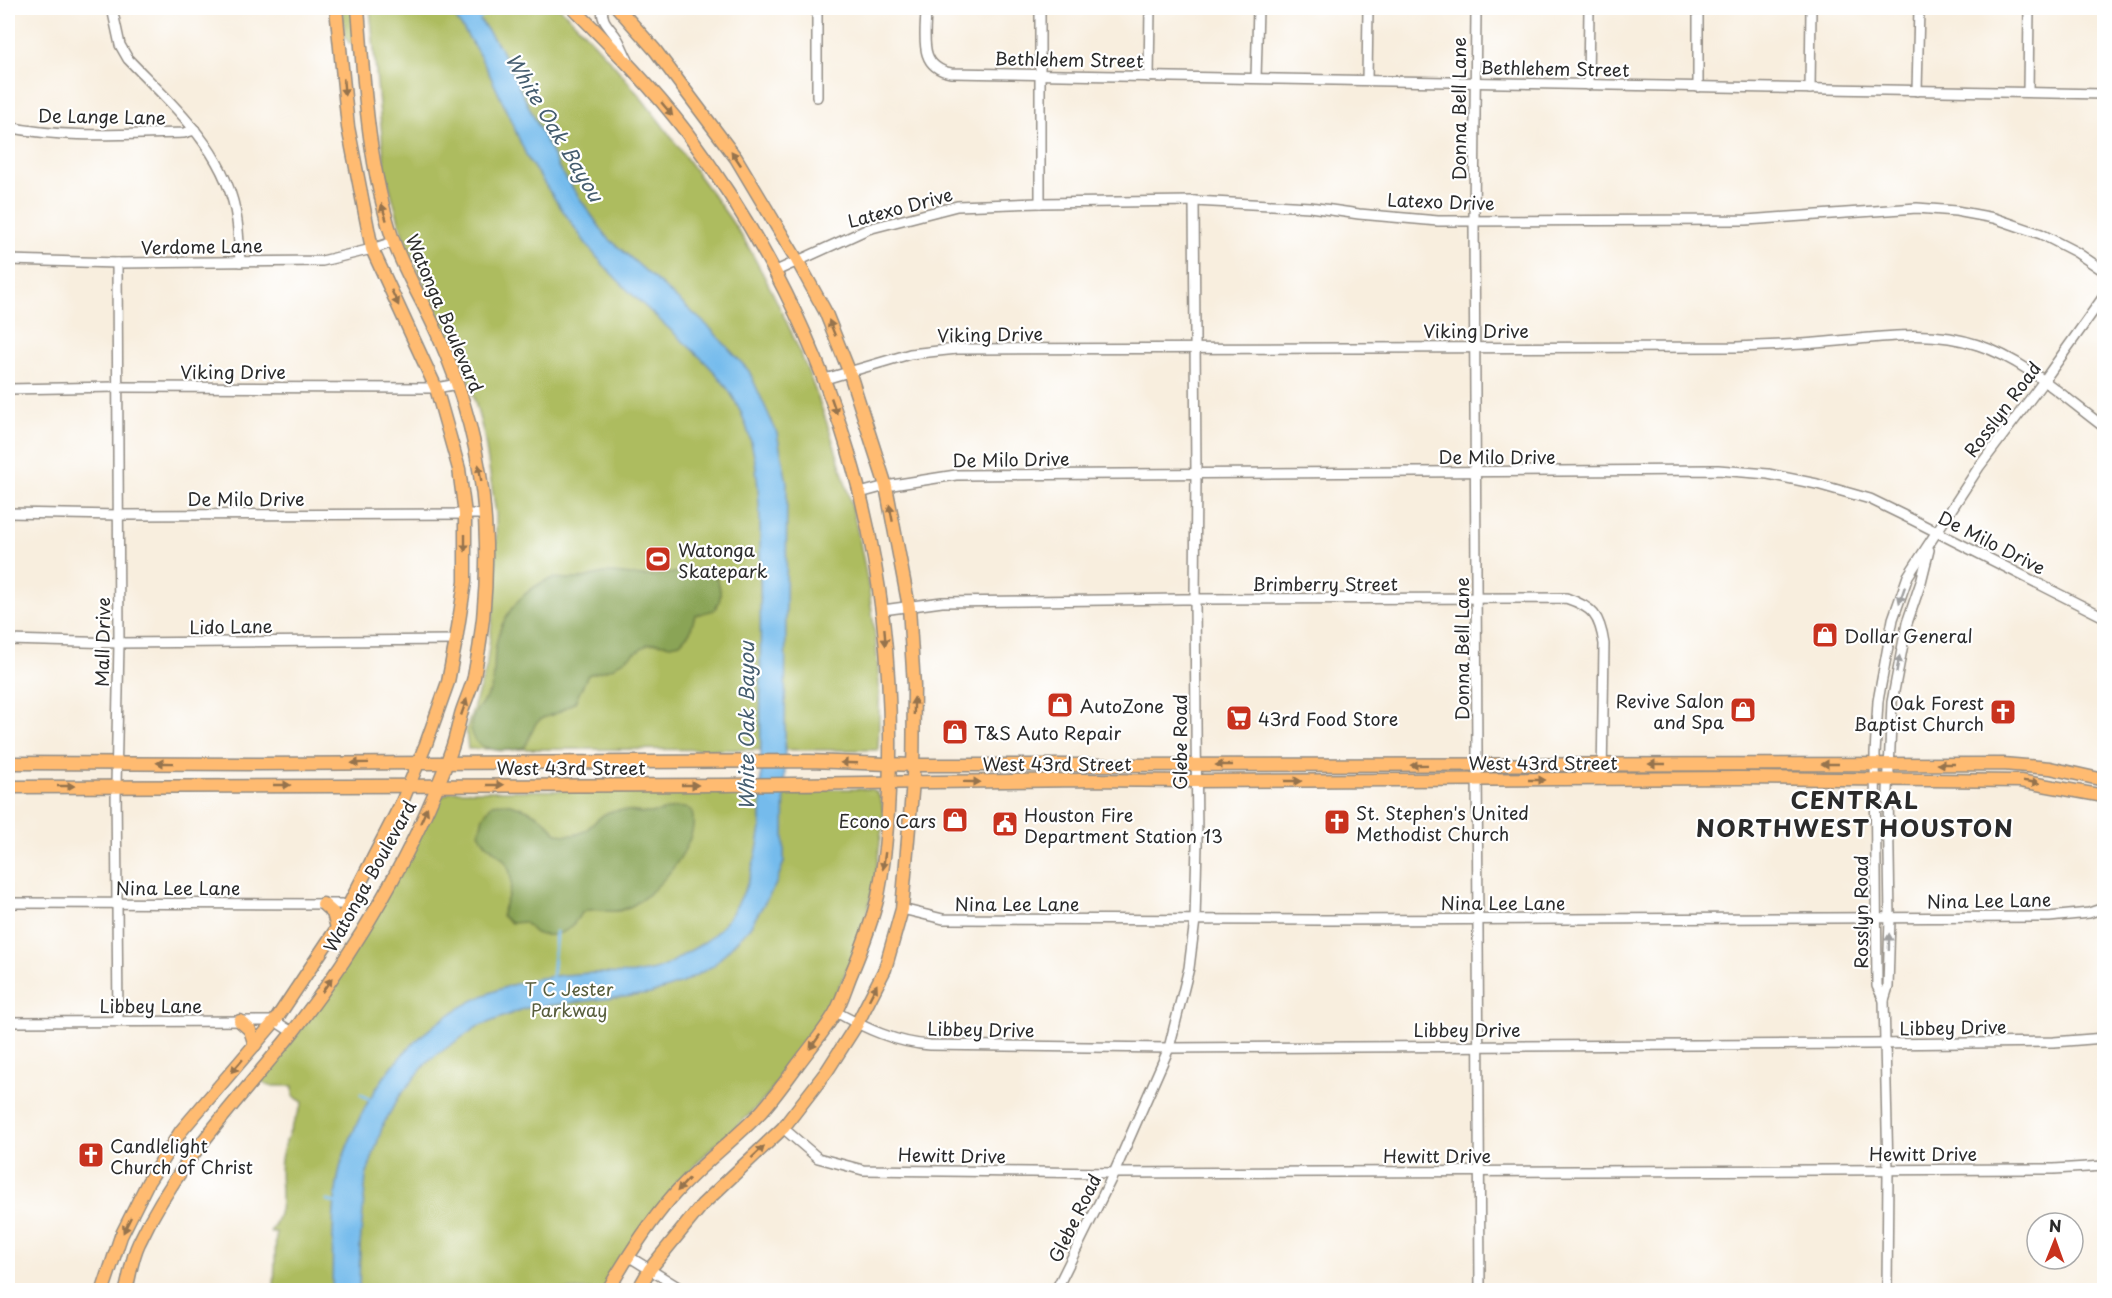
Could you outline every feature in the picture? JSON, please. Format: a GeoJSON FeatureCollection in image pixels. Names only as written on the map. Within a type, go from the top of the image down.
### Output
{"type":"FeatureCollection","features":[{"type":"Feature","properties":{"kind":"main road","name":"Watonga Boulevard"},"geometry":{"type":"LineString","coordinates":[[103,1290],[122,1236],[148,1182],[181,1131],[275,1021],[337,928],[349,906],[419,762],[448,682],[456,640],[465,582],[465,514],[459,469],[436,388],[372,249],[348,127],[336,8]]}},
{"type":"Feature","properties":{"kind":"main road","name":"Watonga Boulevard"},"geometry":{"type":"LineString","coordinates":[[126,1290],[138,1245],[179,1172],[328,984],[371,915],[406,853],[447,763],[473,680],[485,605],[485,514],[480,474],[471,426],[458,384],[437,331],[393,242],[380,197],[372,155],[358,8]]}},
{"type":"Feature","properties":{"kind":"main road"},"geometry":{"type":"LineString","coordinates":[[573,8],[629,65],[685,131],[725,188],[776,271],[825,379],[842,426],[860,493],[883,610],[889,694],[890,764],[884,859],[877,899],[864,942],[836,1012],[760,1113],[703,1164],[669,1200],[628,1256],[608,1290]]}},
{"type":"Feature","properties":{"kind":"main road"},"geometry":{"type":"LineString","coordinates":[[618,8],[655,50],[736,158],[825,311],[849,371],[886,486],[909,607],[914,686],[913,781],[902,909],[885,969],[857,1024],[828,1071],[783,1128],[702,1205],[650,1269],[638,1290]]}},
{"type":"Feature","properties":{"kind":"main road"},"geometry":{"type":"LineString","coordinates":[[341,57],[362,55]]}},
{"type":"Feature","properties":{"kind":"main road","name":"West 43rd Street"},"geometry":{"type":"LineString","coordinates":[[8,763],[810,761],[913,765],[2019,765],[2050,768],[2104,780]]}},
{"type":"Feature","properties":{"kind":"main road"},"geometry":{"type":"LineString","coordinates":[[646,785],[647,763]]}},
{"type":"Feature","properties":{"kind":"main road"},"geometry":{"type":"LineString","coordinates":[[256,785],[257,764]]}},
{"type":"Feature","properties":{"kind":"main road"},"geometry":{"type":"LineString","coordinates":[[1010,764],[1013,782]]}},
{"type":"Feature","properties":{"kind":"main road"},"geometry":{"type":"LineString","coordinates":[[1082,764],[1082,780]]}},
{"type":"Feature","properties":{"kind":"main road"},"geometry":{"type":"LineString","coordinates":[[1731,764],[1732,778]]}},
{"type":"Feature","properties":{"kind":"main road"},"geometry":{"type":"LineString","coordinates":[[1336,765],[1336,781]]}},
{"type":"Feature","properties":{"kind":"main road","name":"West 43rd Street"},"geometry":{"type":"LineString","coordinates":[[8,787],[1732,778],[2020,781],[2092,792],[2104,796]]}},
{"type":"Feature","properties":{"kind":"main road"},"geometry":{"type":"LineString","coordinates":[[323,904],[333,913],[337,928]]}},
{"type":"Feature","properties":{"kind":"main road"},"geometry":{"type":"LineString","coordinates":[[240,1021],[250,1030],[255,1045]]}},
{"type":"Feature","properties":{"kind":"street"},"geometry":{"type":"LineString","coordinates":[[111,8],[120,45],[128,59],[195,130],[221,170],[237,219],[240,262]]}},
{"type":"Feature","properties":{"kind":"street"},"geometry":{"type":"LineString","coordinates":[[603,8],[605,23],[618,39],[629,65]]}},
{"type":"Feature","properties":{"kind":"street"},"geometry":{"type":"LineString","coordinates":[[817,97],[818,8]]}},
{"type":"Feature","properties":{"kind":"street","name":"Bethlehem Street"},"geometry":{"type":"LineString","coordinates":[[926,8],[928,60],[942,72],[951,74],[2104,94]]}},
{"type":"Feature","properties":{"kind":"street"},"geometry":{"type":"LineString","coordinates":[[1040,8],[1040,203]]}},
{"type":"Feature","properties":{"kind":"street"},"geometry":{"type":"LineString","coordinates":[[1149,77],[1150,8]]}},
{"type":"Feature","properties":{"kind":"street"},"geometry":{"type":"LineString","coordinates":[[1256,78],[1258,8]]}},
{"type":"Feature","properties":{"kind":"street"},"geometry":{"type":"LineString","coordinates":[[1367,80],[1368,8]]}},
{"type":"Feature","properties":{"kind":"street","name":"Donna Bell Lane"},"geometry":{"type":"LineString","coordinates":[[1476,8],[1474,220],[1478,598],[1480,1290]]}},
{"type":"Feature","properties":{"kind":"street"},"geometry":{"type":"LineString","coordinates":[[1587,85],[1589,8]]}},
{"type":"Feature","properties":{"kind":"street"},"geometry":{"type":"LineString","coordinates":[[1698,8],[1698,87]]}},
{"type":"Feature","properties":{"kind":"street"},"geometry":{"type":"LineString","coordinates":[[1810,89],[1811,8]]}},
{"type":"Feature","properties":{"kind":"street"},"geometry":{"type":"LineString","coordinates":[[1917,91],[1919,8]]}},
{"type":"Feature","properties":{"kind":"street"},"geometry":{"type":"LineString","coordinates":[[2028,92],[2029,8]]}},
{"type":"Feature","properties":{"kind":"street","name":"De Lange Lane"},"geometry":{"type":"LineString","coordinates":[[8,127],[74,135],[184,133],[195,130]]}},
{"type":"Feature","properties":{"kind":"street","name":"Latexo Drive"},"geometry":{"type":"LineString","coordinates":[[776,271],[868,229],[957,206],[1194,201],[1310,207],[1359,214],[1438,220],[1746,220],[1917,208],[1956,211],[1994,218],[2031,231],[2076,252],[2104,271]]}},
{"type":"Feature","properties":{"kind":"street","name":"Glebe Road"},"geometry":{"type":"LineString","coordinates":[[1056,1290],[1114,1173],[1169,1048],[1189,968],[1195,920],[1197,844],[1194,201]]}},
{"type":"Feature","properties":{"kind":"street","name":"Verdome Lane"},"geometry":{"type":"LineString","coordinates":[[8,260],[117,263],[322,261],[393,242]]}},
{"type":"Feature","properties":{"kind":"street","name":"Mall Drive"},"geometry":{"type":"LineString","coordinates":[[117,263],[118,1021]]}},
{"type":"Feature","properties":{"kind":"street","name":"Rosslyn Road"},"geometry":{"type":"LineString","coordinates":[[1884,1000],[1877,986],[1875,764],[1878,701],[1893,619],[1908,576],[1978,467],[2043,382],[2104,296]]}},
{"type":"Feature","properties":{"kind":"street","name":"Viking Drive"},"geometry":{"type":"LineString","coordinates":[[825,379],[910,354],[957,349],[1736,347],[1794,345],[1911,334],[1947,338],[1978,345],[2016,363],[2104,427]]}},
{"type":"Feature","properties":{"kind":"street","name":"Viking Drive"},"geometry":{"type":"LineString","coordinates":[[8,389],[436,388],[458,384]]}},
{"type":"Feature","properties":{"kind":"street","name":"De Milo Drive"},"geometry":{"type":"LineString","coordinates":[[860,493],[886,486],[956,474],[1718,471],[1768,474],[1817,484],[1869,499],[2104,617]]}},
{"type":"Feature","properties":{"kind":"street","name":"De Milo Drive"},"geometry":{"type":"LineString","coordinates":[[8,513],[485,514]]}},
{"type":"Feature","properties":{"kind":"street","name":"Rosslyn Road"},"geometry":{"type":"LineString","coordinates":[[1887,1290],[1888,1170],[1884,1000],[1888,987],[1890,918],[1889,764],[1892,702],[1907,623],[1921,582],[1930,545]]}},
{"type":"Feature","properties":{"kind":"street","name":"Brimberry Street"},"geometry":{"type":"LineString","coordinates":[[883,610],[942,602],[1566,598],[1582,604],[1596,615],[1601,627],[1604,644],[1602,780]]}},
{"type":"Feature","properties":{"kind":"street"},"geometry":{"type":"LineString","coordinates":[[1893,619],[1907,623]]}},
{"type":"Feature","properties":{"kind":"street","name":"Lido Lane"},"geometry":{"type":"LineString","coordinates":[[8,640],[119,643],[456,640]]}},
{"type":"Feature","properties":{"kind":"street","name":"Nina Lee Lane"},"geometry":{"type":"LineString","coordinates":[[8,903],[343,904],[349,906]]}},
{"type":"Feature","properties":{"kind":"street","name":"Nina Lee Lane"},"geometry":{"type":"LineString","coordinates":[[902,909],[943,919],[1195,920],[2049,917],[2089,913],[2104,908]]}},
{"type":"Feature","properties":{"kind":"street","name":"Libbey Drive"},"geometry":{"type":"LineString","coordinates":[[836,1012],[857,1024],[910,1044],[1169,1048],[1885,1044],[2054,1042],[2104,1038]]}},
{"type":"Feature","properties":{"kind":"street"},"geometry":{"type":"LineString","coordinates":[[275,1021],[292,1032]]}},
{"type":"Feature","properties":{"kind":"street","name":"Libbey Lane"},"geometry":{"type":"LineString","coordinates":[[8,1022],[275,1021]]}},
{"type":"Feature","properties":{"kind":"street","name":"Hewitt Drive"},"geometry":{"type":"LineString","coordinates":[[783,1128],[818,1158],[863,1170],[1114,1173],[2054,1169],[2104,1166]]}},
{"type":"Feature","properties":{"kind":"street"},"geometry":{"type":"LineString","coordinates":[[628,1256],[678,1287],[690,1290]]}},
{"type":"Feature","properties":{"kind":"green space"},"geometry":{"type":"Polygon","coordinates":[[[342,8],[353,8],[355,36],[353,43],[349,43],[345,37],[342,8]]]}},
{"type":"Feature","properties":{"kind":"green space"},"geometry":{"type":"Polygon","coordinates":[[[370,8],[560,8],[632,87],[731,220],[750,250],[800,352],[821,405],[838,459],[853,514],[874,626],[879,690],[878,750],[468,749],[466,730],[486,669],[496,590],[496,514],[484,435],[469,380],[403,236],[385,170],[370,8]]]}},
{"type":"Feature","properties":{"kind":"green space"},"geometry":{"type":"Polygon","coordinates":[[[705,569],[715,576],[720,587],[717,605],[714,610],[695,615],[690,632],[680,643],[648,644],[612,668],[588,675],[575,702],[536,723],[525,747],[496,750],[478,744],[471,728],[473,717],[492,686],[498,635],[512,608],[526,593],[552,579],[578,579],[605,573],[651,576],[705,569]]]}},
{"type":"Feature","properties":{"kind":"green space","name":"T C Jester Parkway"},"geometry":{"type":"Polygon","coordinates":[[[815,789],[872,789],[881,799],[883,806],[883,821],[869,906],[849,964],[822,1018],[777,1083],[753,1111],[692,1169],[603,1290],[274,1290],[276,1232],[270,1232],[276,1222],[281,1204],[281,1159],[287,1137],[303,1102],[293,1096],[293,1086],[269,1086],[260,1080],[300,1031],[439,798],[451,791],[720,790],[720,794],[815,794],[815,789]]]}},
{"type":"Feature","properties":{"kind":"green space"},"geometry":{"type":"Polygon","coordinates":[[[492,804],[513,805],[526,809],[562,835],[581,833],[603,815],[614,811],[650,813],[686,808],[691,810],[693,823],[690,838],[673,869],[634,905],[622,910],[585,911],[565,931],[544,935],[534,932],[524,922],[511,923],[502,916],[511,888],[510,874],[503,859],[487,845],[479,833],[483,817],[492,804]]]}},
{"type":"Feature","properties":{"kind":"water"},"geometry":{"type":"Polygon","coordinates":[[[447,8],[471,8],[499,46],[560,170],[606,236],[710,328],[749,371],[777,433],[787,482],[784,862],[775,886],[750,927],[713,966],[682,983],[650,994],[526,1008],[477,1027],[429,1060],[399,1097],[383,1125],[366,1177],[359,1290],[332,1290],[334,1214],[341,1163],[368,1103],[384,1077],[403,1054],[447,1016],[501,989],[530,980],[554,976],[653,971],[668,965],[703,943],[722,926],[739,901],[751,873],[761,828],[760,521],[755,458],[747,428],[734,399],[715,373],[618,281],[582,238],[528,159],[483,61],[447,8]]]}},
{"type":"Feature","properties":{"kind":"waterway"},"geometry":{"type":"LineString","coordinates":[[477,20],[495,8]]}},
{"type":"Feature","properties":{"kind":"waterway"},"geometry":{"type":"LineString","coordinates":[[552,979],[556,932]]}},
{"type":"Feature","properties":{"kind":"waterway"},"geometry":{"type":"LineString","coordinates":[[361,1094],[370,1100]]}},
{"type":"Feature","properties":{"kind":"waterway"},"geometry":{"type":"LineString","coordinates":[[327,1201],[337,1203]]}},
{"type":"Feature","properties":{"kind":"place","name":"Watonga Skatepark"},"geometry":{"type":"Point","coordinates":[658,559]}},
{"type":"Feature","properties":{"kind":"place","name":"Dollar General"},"geometry":{"type":"Point","coordinates":[1825,635]}},
{"type":"Feature","properties":{"kind":"place","name":"AutoZone"},"geometry":{"type":"Point","coordinates":[1060,705]}},
{"type":"Feature","properties":{"kind":"place","name":"Revive Salon and Spa"},"geometry":{"type":"Point","coordinates":[1743,710]}},
{"type":"Feature","properties":{"kind":"place","name":"Oak Forest Baptist Church"},"geometry":{"type":"Point","coordinates":[2003,712]}},
{"type":"Feature","properties":{"kind":"place","name":"43rd Food Store"},"geometry":{"type":"Point","coordinates":[1239,718]}},
{"type":"Feature","properties":{"kind":"place","name":"T&S Auto Repair"},"geometry":{"type":"Point","coordinates":[955,732]}},
{"type":"Feature","properties":{"kind":"place","name":"Econo Cars"},"geometry":{"type":"Point","coordinates":[955,820]}},
{"type":"Feature","properties":{"kind":"place","name":"St. Stephen's United Methodist Church"},"geometry":{"type":"Point","coordinates":[1337,822]}},
{"type":"Feature","properties":{"kind":"place","name":"Houston Fire Department Station 13"},"geometry":{"type":"Point","coordinates":[1005,824]}},
{"type":"Feature","properties":{"kind":"place","name":"Candlelight Church of Christ"},"geometry":{"type":"Point","coordinates":[91,1155]}},
{"type":"Feature","properties":{"kind":"district","name":"CENTRAL NORTHWEST HOUSTON"},"geometry":{"type":"Point","coordinates":[1855,813]}},
{"type":"Feature","properties":{"kind":"water label","name":"White Oak Bayou"},"geometry":{"type":"Point","coordinates":[555,127]}},
{"type":"Feature","properties":{"kind":"water label","name":"White Oak Bayou"},"geometry":{"type":"Point","coordinates":[746,726]}}]}
